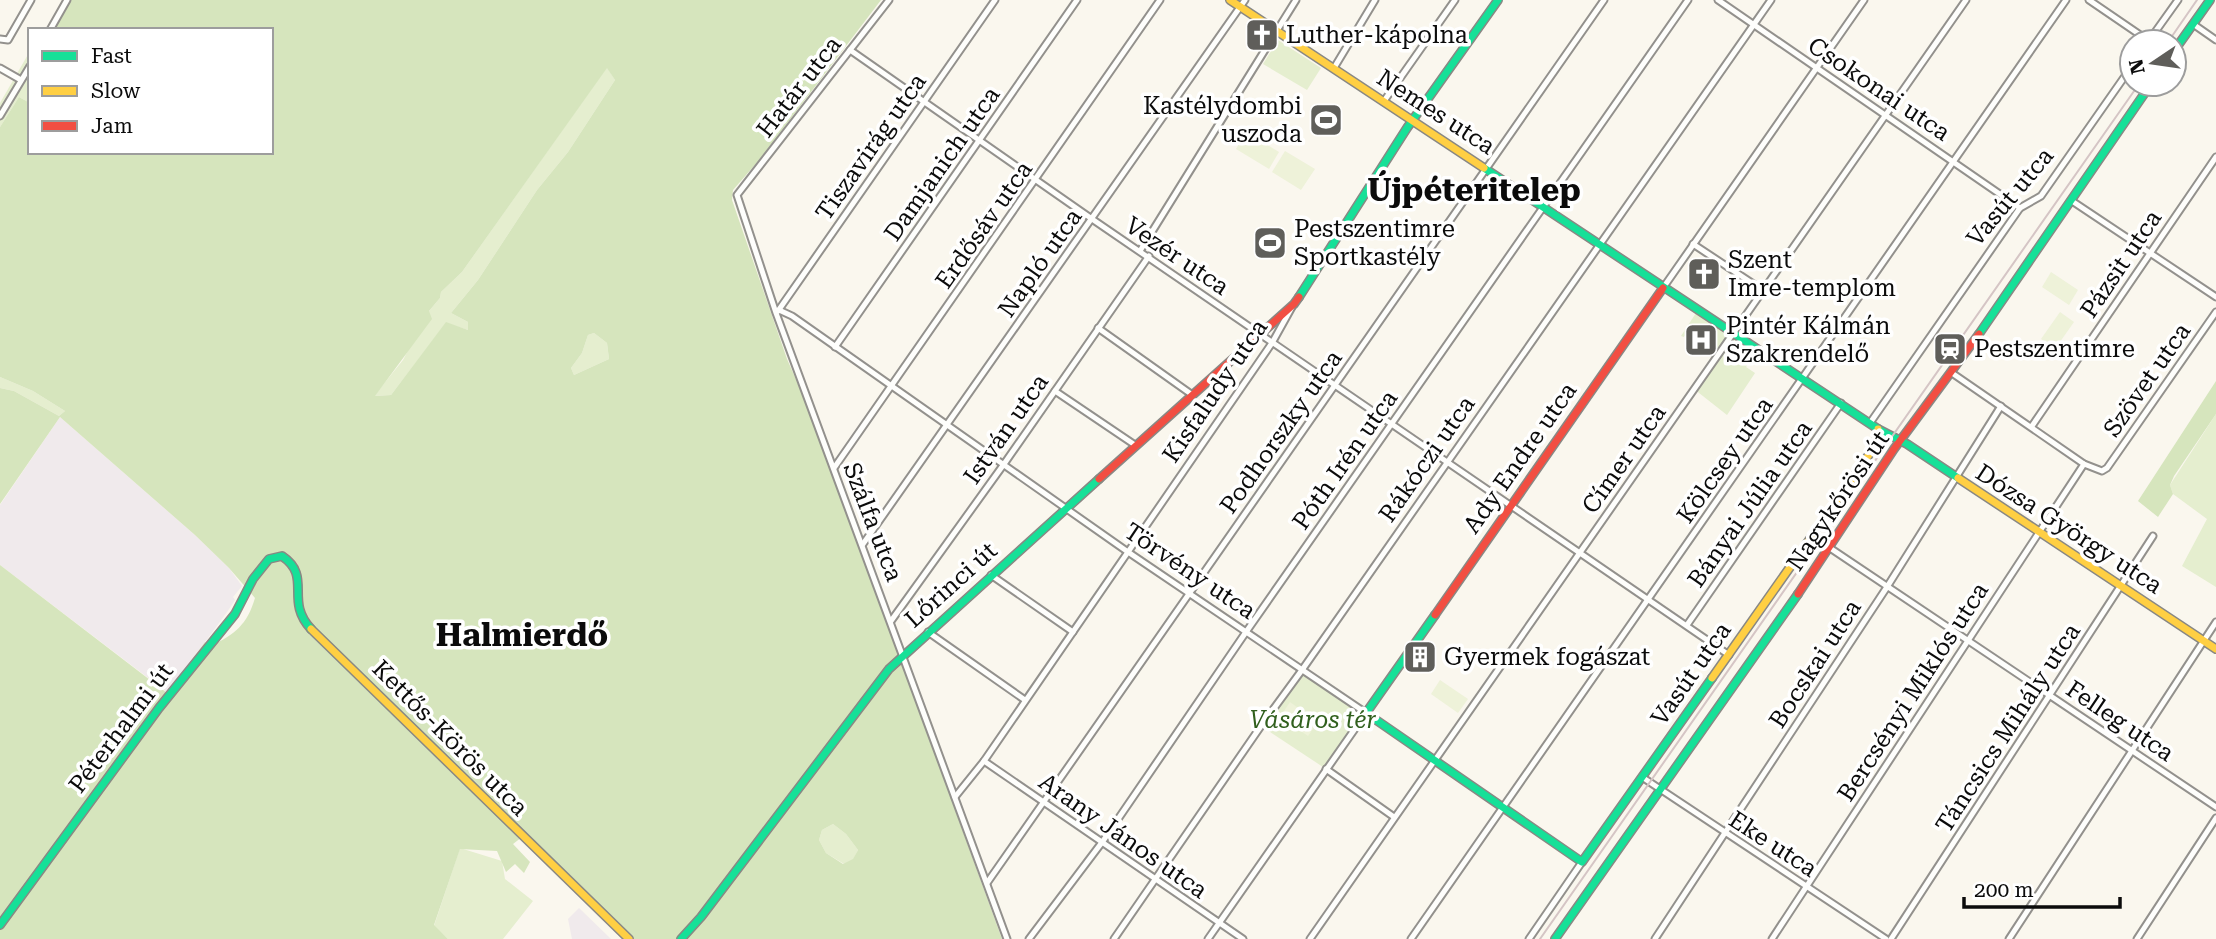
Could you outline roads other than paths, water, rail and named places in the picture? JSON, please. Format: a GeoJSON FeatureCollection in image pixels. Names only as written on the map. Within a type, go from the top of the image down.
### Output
{"type":"FeatureCollection","features":[{"type":"Feature","properties":{"kind":"street"},"geometry":{"type":"LineString","coordinates":[[0,39],[8,40],[31,0]]}},
{"type":"Feature","properties":{"kind":"street"},"geometry":{"type":"LineString","coordinates":[[51,28],[66,0]]}},
{"type":"Feature","properties":{"kind":"street","name":"Határ utca"},"geometry":{"type":"LineString","coordinates":[[737,195],[889,0]]}},
{"type":"Feature","properties":{"kind":"street","name":"Tiszavirág utca"},"geometry":{"type":"LineString","coordinates":[[777,312],[995,0]]}},
{"type":"Feature","properties":{"kind":"street","name":"Damjanich utca"},"geometry":{"type":"LineString","coordinates":[[835,347],[1077,0]]}},
{"type":"Feature","properties":{"kind":"street","name":"Erdősáv utca"},"geometry":{"type":"LineString","coordinates":[[834,468],[1160,0]]}},
{"type":"Feature","properties":{"kind":"street","name":"Nemes utca"},"geometry":{"type":"LineString","coordinates":[[1230,0],[1242,3],[1276,31],[1900,442]]}},
{"type":"Feature","properties":{"kind":"street"},"geometry":{"type":"LineString","coordinates":[[1140,251],[1296,0]]}},
{"type":"Feature","properties":{"kind":"street"},"geometry":{"type":"LineString","coordinates":[[1334,68],[1375,0]]}},
{"type":"Feature","properties":{"kind":"street"},"geometry":{"type":"LineString","coordinates":[[1384,101],[1455,0]]}},
{"type":"Feature","properties":{"kind":"street","name":"Kisfaludy utca"},"geometry":{"type":"LineString","coordinates":[[955,797],[984,761],[1272,343],[1339,231],[1498,0]]}},
{"type":"Feature","properties":{"kind":"street","name":"Podhorszky utca"},"geometry":{"type":"LineString","coordinates":[[987,883],[1604,0]]}},
{"type":"Feature","properties":{"kind":"street","name":"Póth Irén utca"},"geometry":{"type":"LineString","coordinates":[[1029,939],[1103,841],[1688,0]]}},
{"type":"Feature","properties":{"kind":"street","name":"Csokonai utca"},"geometry":{"type":"LineString","coordinates":[[1718,0],[2020,208]]}},
{"type":"Feature","properties":{"kind":"street","name":"Rákóczi utca"},"geometry":{"type":"LineString","coordinates":[[1114,939],[1770,0]]}},
{"type":"Feature","properties":{"kind":"street","name":"Ady Endre utca"},"geometry":{"type":"LineString","coordinates":[[1208,939],[1864,0]]}},
{"type":"Feature","properties":{"kind":"street","name":"Címer utca"},"geometry":{"type":"LineString","coordinates":[[1310,939],[1966,0]]}},
{"type":"Feature","properties":{"kind":"street","name":"Kölcsey utca"},"geometry":{"type":"LineString","coordinates":[[1410,939],[2066,0]]}},
{"type":"Feature","properties":{"kind":"street"},"geometry":{"type":"LineString","coordinates":[[2089,0],[2129,28]]}},
{"type":"Feature","properties":{"kind":"street"},"geometry":{"type":"LineString","coordinates":[[2159,28],[2178,0]]}},
{"type":"Feature","properties":{"kind":"street"},"geometry":{"type":"LineString","coordinates":[[2188,30],[2210,0]]}},
{"type":"Feature","properties":{"kind":"street","name":"Napló utca"},"geometry":{"type":"LineString","coordinates":[[863,544],[1242,3]]}},
{"type":"Feature","properties":{"kind":"street"},"geometry":{"type":"LineString","coordinates":[[2193,23],[2216,40]]}},
{"type":"Feature","properties":{"kind":"street","name":"Vezér utca"},"geometry":{"type":"LineString","coordinates":[[850,50],[1729,655]]}},
{"type":"Feature","properties":{"kind":"street"},"geometry":{"type":"LineString","coordinates":[[0,68],[21,80]]}},
{"type":"Feature","properties":{"kind":"street"},"geometry":{"type":"LineString","coordinates":[[0,117],[28,69]]}},
{"type":"Feature","properties":{"kind":"street","name":"Vasút utca"},"geometry":{"type":"LineString","coordinates":[[1870,423],[2020,208],[2041,196],[2118,86]]}},
{"type":"Feature","properties":{"kind":"street","name":"Nagykőrösi út"},"geometry":{"type":"LineString","coordinates":[[1555,939],[2142,98]]}},
{"type":"Feature","properties":{"kind":"street","name":"Pázsit utca"},"geometry":{"type":"LineString","coordinates":[[2032,426],[2216,157]]}},
{"type":"Feature","properties":{"kind":"street","name":"Szálfa utca"},"geometry":{"type":"LineString","coordinates":[[737,195],[777,312],[1007,939]]}},
{"type":"Feature","properties":{"kind":"street"},"geometry":{"type":"LineString","coordinates":[[2072,201],[2216,298]]}},
{"type":"Feature","properties":{"kind":"street"},"geometry":{"type":"LineString","coordinates":[[1693,244],[1764,290]]}},
{"type":"Feature","properties":{"kind":"street","name":"István utca"},"geometry":{"type":"LineString","coordinates":[[891,621],[1149,256]]}},
{"type":"Feature","properties":{"kind":"street","name":"Lőrinci út"},"geometry":{"type":"LineString","coordinates":[[681,939],[701,918],[889,669],[1191,394],[1294,304]]}},
{"type":"Feature","properties":{"kind":"street","name":"Törvény utca"},"geometry":{"type":"LineString","coordinates":[[777,312],[792,316],[1128,552],[1582,862]]}},
{"type":"Feature","properties":{"kind":"street","name":"Szövet utca"},"geometry":{"type":"LineString","coordinates":[[2084,464],[2095,470],[2102,471],[2106,468],[2216,312]]}},
{"type":"Feature","properties":{"kind":"street"},"geometry":{"type":"LineString","coordinates":[[1098,328],[1191,394]]}},
{"type":"Feature","properties":{"kind":"street"},"geometry":{"type":"LineString","coordinates":[[1952,373],[2084,464]]}},
{"type":"Feature","properties":{"kind":"street"},"geometry":{"type":"LineString","coordinates":[[1055,391],[1135,445]]}},
{"type":"Feature","properties":{"kind":"street","name":"Bányai Júlia utca"},"geometry":{"type":"LineString","coordinates":[[1686,625],[1841,403]]}},
{"type":"Feature","properties":{"kind":"street","name":"Bocskai utca"},"geometry":{"type":"LineString","coordinates":[[1655,939],[1887,587],[2001,406]]}},
{"type":"Feature","properties":{"kind":"street","name":"Vasút utca"},"geometry":{"type":"LineString","coordinates":[[1528,939],[1864,462],[1876,443],[1878,429]]}},
{"type":"Feature","properties":{"kind":"street","name":"Dózsa György utca"},"geometry":{"type":"LineString","coordinates":[[1900,442],[2216,649]]}},
{"type":"Feature","properties":{"kind":"street","name":"Bercsényi Miklós utca"},"geometry":{"type":"LineString","coordinates":[[1772,939],[2084,464]]}},
{"type":"Feature","properties":{"kind":"street","name":"Táncsics Mihály utca"},"geometry":{"type":"LineString","coordinates":[[1888,939],[2153,536]]}},
{"type":"Feature","properties":{"kind":"street","name":"Felleg utca"},"geometry":{"type":"LineString","coordinates":[[1830,548],[2216,807]]}},
{"type":"Feature","properties":{"kind":"street","name":"Péterhalmi út"},"geometry":{"type":"LineString","coordinates":[[0,925],[159,708],[227,624],[264,562],[273,557]]}},
{"type":"Feature","properties":{"kind":"street","name":"Kettős-Körös utca"},"geometry":{"type":"LineString","coordinates":[[273,557],[286,558],[297,569],[297,603],[308,625],[629,939]]}},
{"type":"Feature","properties":{"kind":"street"},"geometry":{"type":"LineString","coordinates":[[992,575],[1073,632]]}},
{"type":"Feature","properties":{"kind":"street"},"geometry":{"type":"LineString","coordinates":[[2009,939],[2216,622]]}},
{"type":"Feature","properties":{"kind":"street"},"geometry":{"type":"LineString","coordinates":[[928,632],[1025,700]]}},
{"type":"Feature","properties":{"kind":"street","name":"Arany János utca"},"geometry":{"type":"LineString","coordinates":[[984,761],[1243,939]]}},
{"type":"Feature","properties":{"kind":"street"},"geometry":{"type":"LineString","coordinates":[[1325,769],[1394,817]]}},
{"type":"Feature","properties":{"kind":"street","name":"Eke utca"},"geometry":{"type":"LineString","coordinates":[[1642,777],[1888,939]]}},
{"type":"Feature","properties":{"kind":"street"},"geometry":{"type":"LineString","coordinates":[[2137,939],[2216,818]]}},
{"type":"Feature","properties":{"kind":"railway"},"geometry":{"type":"LineString","coordinates":[[2178,28],[2197,0]]}},
{"type":"Feature","properties":{"kind":"railway"},"geometry":{"type":"LineString","coordinates":[[1540,939],[2129,98]]}},
{"type":"Feature","properties":{"kind":"place","name":"Luther-kápolna"},"geometry":{"type":"Point","coordinates":[1262,35]}},
{"type":"Feature","properties":{"kind":"place","name":"Kastélydombi uszoda"},"geometry":{"type":"Point","coordinates":[1326,120]}},
{"type":"Feature","properties":{"kind":"place","name":"Pestszentimre Sportkastély"},"geometry":{"type":"Point","coordinates":[1270,243]}},
{"type":"Feature","properties":{"kind":"place","name":"Szent Imre-templom"},"geometry":{"type":"Point","coordinates":[1704,274]}},
{"type":"Feature","properties":{"kind":"place","name":"Pintér Kálmán Szakrendelő"},"geometry":{"type":"Point","coordinates":[1701,340]}},
{"type":"Feature","properties":{"kind":"place","name":"Pestszentimre"},"geometry":{"type":"Point","coordinates":[1950,349]}},
{"type":"Feature","properties":{"kind":"place","name":"Gyermek fogászat"},"geometry":{"type":"Point","coordinates":[1420,657]}},
{"type":"Feature","properties":{"kind":"district","name":"Újpéteritelep"},"geometry":{"type":"Point","coordinates":[1474,190]}},
{"type":"Feature","properties":{"kind":"district","name":"Halmierdő"},"geometry":{"type":"Point","coordinates":[522,635]}},
{"type":"Feature","properties":{"kind":"park label","name":"Vásáros tér"},"geometry":{"type":"Point","coordinates":[1313,720]}}]}
